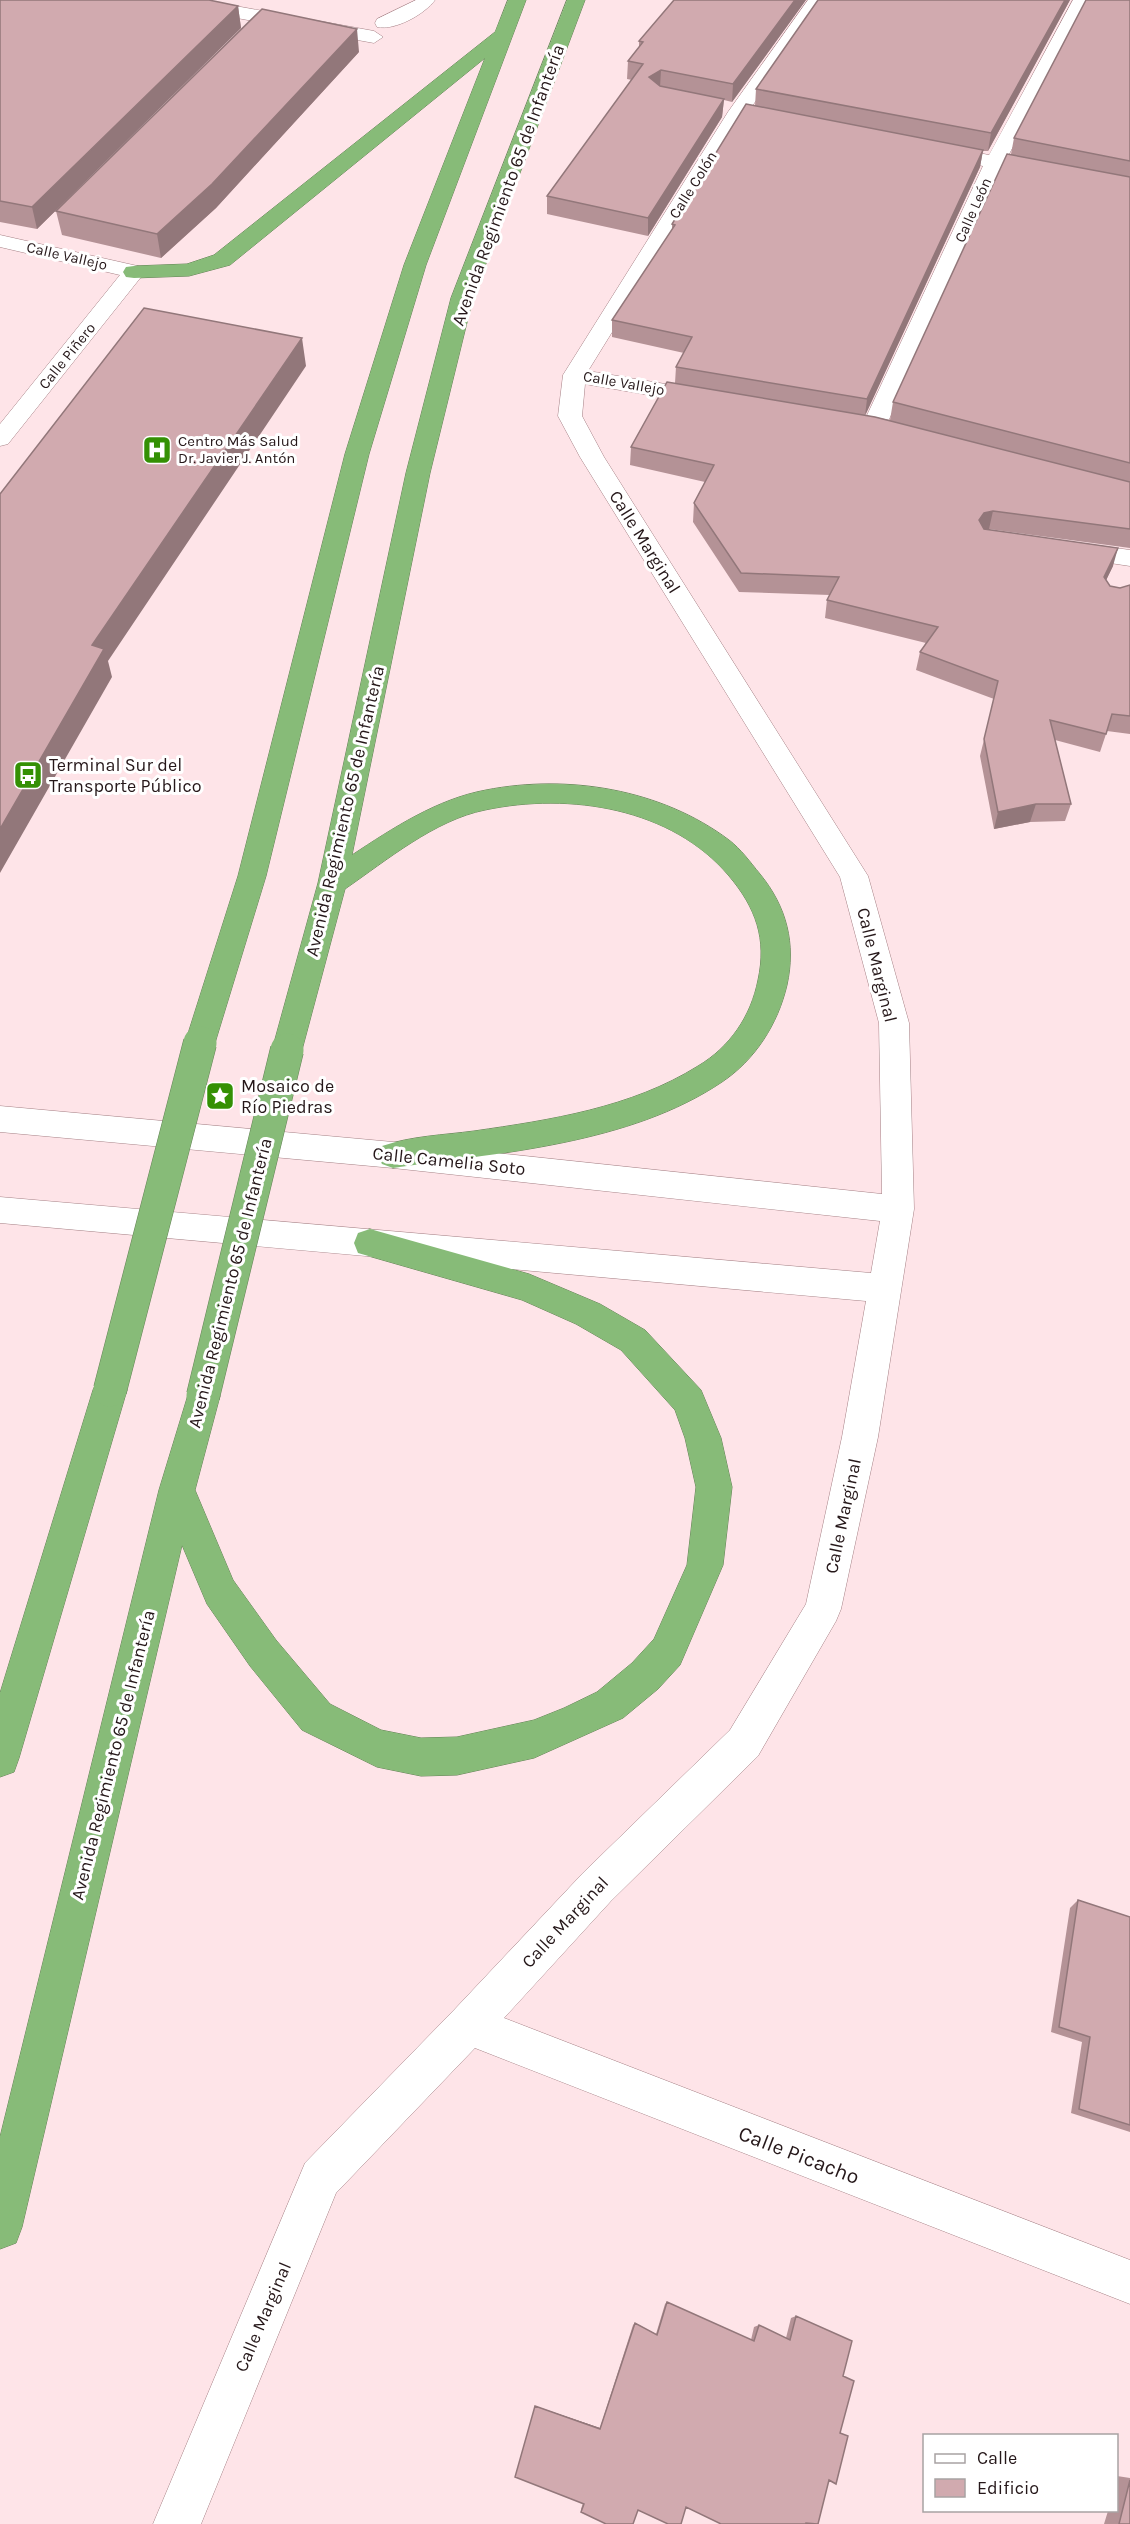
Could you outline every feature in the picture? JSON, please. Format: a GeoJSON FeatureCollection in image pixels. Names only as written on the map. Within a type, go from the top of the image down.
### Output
{"type":"FeatureCollection","features":[{"type":"Feature","properties":{"kind":"highway"},"geometry":{"type":"LineString","coordinates":[[0,1758],[89,1452],[110,1390],[200,1043],[252,876],[357,454],[415,265],[517,0]]}},
{"type":"Feature","properties":{"kind":"highway","name":"Avenida Regimiento 65 de Infantería"},"geometry":{"type":"LineString","coordinates":[[0,2227],[177,1490],[203,1396],[287,1050],[332,883],[418,473],[462,298],[576,0]]}},
{"type":"Feature","properties":{"kind":"highway"},"geometry":{"type":"LineString","coordinates":[[134,272],[189,270],[222,260],[503,35]]}},
{"type":"Feature","properties":{"kind":"highway"},"geometry":{"type":"LineString","coordinates":[[332,883],[397,838],[472,804],[504,796],[565,793],[660,813],[692,829],[720,848],[759,893],[773,917],[776,944],[770,997],[758,1025],[739,1049],[708,1075],[670,1095],[622,1113],[534,1134],[393,1155]]}},
{"type":"Feature","properties":{"kind":"highway"},"geometry":{"type":"LineString","coordinates":[[177,1490],[220,1592],[263,1653],[316,1717],[377,1748],[421,1757],[457,1756],[534,1739],[610,1705],[645,1676],[667,1652],[705,1565],[711,1523],[714,1487],[702,1438],[689,1401],[633,1340],[588,1314],[529,1288],[370,1243]]}},
{"type":"Feature","properties":{"kind":"street"},"geometry":{"type":"LineString","coordinates":[[171,0],[265,18],[379,30],[419,8],[426,0]]}},
{"type":"Feature","properties":{"kind":"street","name":"Calle Colón"},"geometry":{"type":"LineString","coordinates":[[574,375],[738,112],[817,0]]}},
{"type":"Feature","properties":{"kind":"street","name":"Calle León"},"geometry":{"type":"LineString","coordinates":[[851,422],[886,429],[995,162],[1082,0]]}},
{"type":"Feature","properties":{"kind":"street"},"geometry":{"type":"LineString","coordinates":[[249,35],[265,18]]}},
{"type":"Feature","properties":{"kind":"street"},"geometry":{"type":"LineString","coordinates":[[716,108],[762,117]]}},
{"type":"Feature","properties":{"kind":"street"},"geometry":{"type":"LineString","coordinates":[[913,146],[1130,189]]}},
{"type":"Feature","properties":{"kind":"street"},"geometry":{"type":"LineString","coordinates":[[34,248],[50,232]]}},
{"type":"Feature","properties":{"kind":"street","name":"Calle Vallejo"},"geometry":{"type":"LineString","coordinates":[[0,241],[134,272]]}},
{"type":"Feature","properties":{"kind":"street","name":"Calle Piñero"},"geometry":{"type":"LineString","coordinates":[[0,439],[134,272]]}},
{"type":"Feature","properties":{"kind":"street","name":"Calle Vallejo"},"geometry":{"type":"LineString","coordinates":[[574,375],[724,400]]}},
{"type":"Feature","properties":{"kind":"street","name":"Calle Marginal"},"geometry":{"type":"LineString","coordinates":[[177,2524],[320,2178],[469,2025],[597,1887],[744,1743],[823,1609],[860,1437],[898,1209],[894,1023],[854,876],[592,457],[570,416],[574,375]]}},
{"type":"Feature","properties":{"kind":"street"},"geometry":{"type":"LineString","coordinates":[[1048,547],[1128,565]]}},
{"type":"Feature","properties":{"kind":"street","name":"Calle Camelia Soto"},"geometry":{"type":"LineString","coordinates":[[0,1119],[393,1155],[898,1209]]}},
{"type":"Feature","properties":{"kind":"street"},"geometry":{"type":"LineString","coordinates":[[0,1210],[885,1288]]}},
{"type":"Feature","properties":{"kind":"street","name":"Calle Picacho"},"geometry":{"type":"LineString","coordinates":[[469,2025],[1130,2282]]}},
{"type":"Feature","properties":{"kind":"building"},"geometry":{"type":"Polygon","coordinates":[[[0,0],[209,0],[238,6],[32,207],[0,201],[0,0]]]}},
{"type":"Feature","properties":{"kind":"building"},"geometry":{"type":"Polygon","coordinates":[[[674,0],[795,0],[733,84],[661,70],[649,77],[660,86],[724,99],[648,218],[547,196],[643,64],[628,61],[643,42],[639,41],[674,0]]]}},
{"type":"Feature","properties":{"kind":"building"},"geometry":{"type":"Polygon","coordinates":[[[818,0],[1065,0],[991,133],[756,89],[818,0]]]}},
{"type":"Feature","properties":{"kind":"building"},"geometry":{"type":"Polygon","coordinates":[[[1086,0],[1130,0],[1130,161],[1014,138],[1086,0]]]}},
{"type":"Feature","properties":{"kind":"building"},"geometry":{"type":"Polygon","coordinates":[[[262,9],[357,29],[212,184],[157,234],[56,211],[262,9]]]}},
{"type":"Feature","properties":{"kind":"building"},"geometry":{"type":"Polygon","coordinates":[[[746,104],[983,150],[867,399],[676,367],[692,337],[612,320],[675,225],[672,224],[746,104]]]}},
{"type":"Feature","properties":{"kind":"building"},"geometry":{"type":"Polygon","coordinates":[[[1007,154],[1130,177],[1130,463],[893,402],[1007,154]]]}},
{"type":"Feature","properties":{"kind":"building","name":"Centro Más Salud Dr. Javier J. Antón"},"geometry":{"type":"Polygon","coordinates":[[[144,308],[302,338],[92,645],[104,649],[0,829],[0,494],[144,308]]]}},
{"type":"Feature","properties":{"kind":"building"},"geometry":{"type":"Polygon","coordinates":[[[667,382],[875,417],[1130,482],[1130,529],[993,511],[984,513],[979,520],[984,529],[1118,548],[1104,577],[1110,586],[1120,588],[1130,585],[1130,716],[1112,714],[1106,734],[1050,720],[1071,804],[1036,804],[998,812],[984,739],[998,681],[920,652],[938,627],[827,600],[839,577],[741,573],[694,503],[714,465],[631,447],[667,382]]]}},
{"type":"Feature","properties":{"kind":"building"},"geometry":{"type":"Polygon","coordinates":[[[1078,1900],[1130,1917],[1130,2125],[1079,2109],[1090,2037],[1059,2027],[1078,1900]]]}},
{"type":"Feature","properties":{"kind":"building"},"geometry":{"type":"Polygon","coordinates":[[[667,2302],[754,2341],[759,2325],[790,2340],[796,2316],[852,2341],[843,2376],[854,2381],[840,2433],[848,2436],[836,2484],[829,2480],[818,2524],[721,2524],[686,2507],[681,2524],[668,2524],[638,2510],[633,2524],[606,2524],[581,2512],[584,2504],[515,2477],[535,2406],[600,2429],[635,2323],[657,2335],[667,2302]]]}},
{"type":"Feature","properties":{"kind":"building"},"geometry":{"type":"Polygon","coordinates":[[[1130,2480],[1130,2524],[1119,2524],[1130,2480]]]}},
{"type":"Feature","properties":{"kind":"place","name":"Centro Más Salud Dr. Javier J. Antón"},"geometry":{"type":"Point","coordinates":[157,450]}},
{"type":"Feature","properties":{"kind":"place","name":"Terminal Sur del Transporte Público"},"geometry":{"type":"Point","coordinates":[28,775]}},
{"type":"Feature","properties":{"kind":"place","name":"Mosaico de Río Piedras"},"geometry":{"type":"Point","coordinates":[220,1096]}}]}
